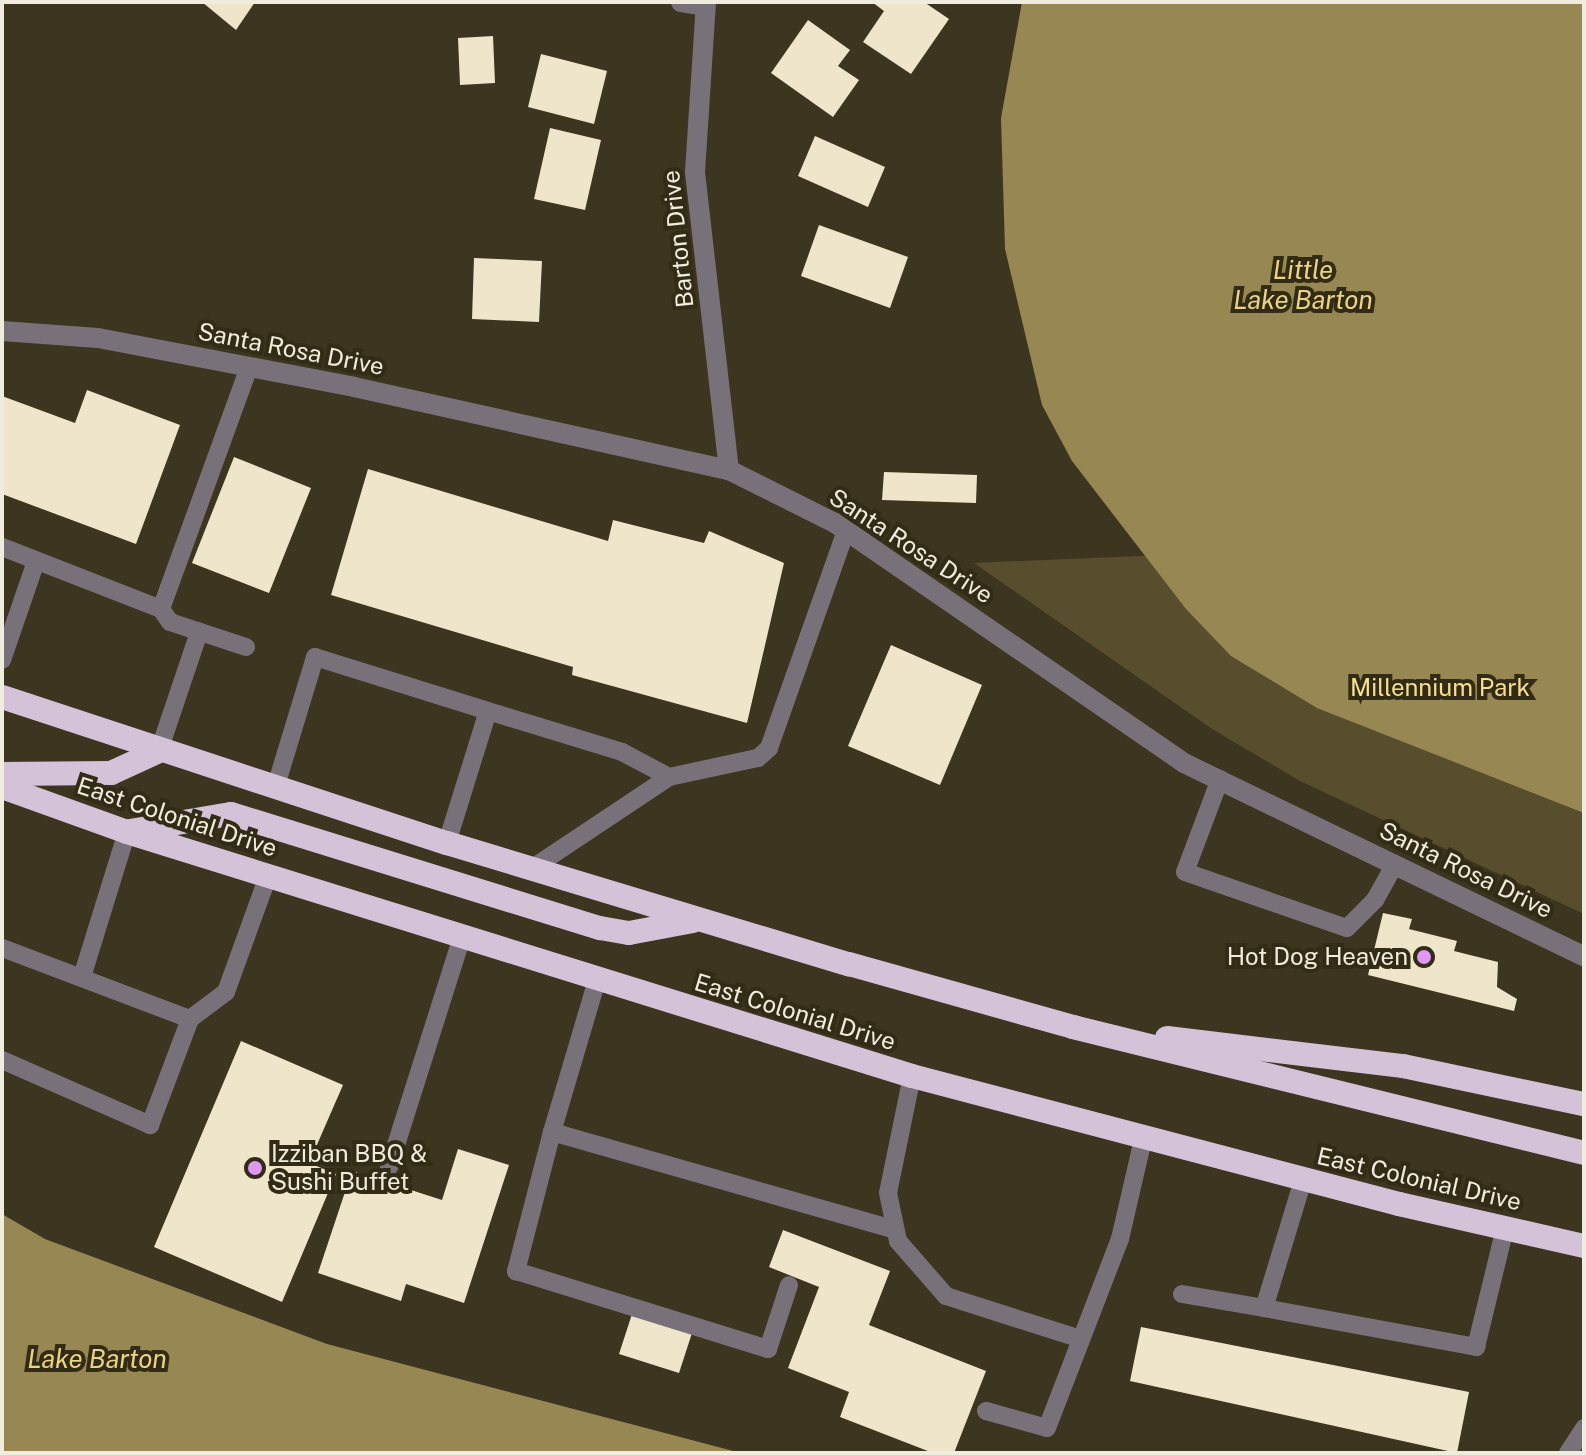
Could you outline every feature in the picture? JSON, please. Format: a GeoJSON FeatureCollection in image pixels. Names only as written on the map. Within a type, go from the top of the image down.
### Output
{"type":"FeatureCollection","features":[{"type":"Feature","properties":{"kind":"highway"},"geometry":{"type":"LineString","coordinates":[[2,697],[275,789],[699,920],[1073,1027],[1584,1153]]}},
{"type":"Feature","properties":{"kind":"highway"},"geometry":{"type":"LineString","coordinates":[[2,774],[111,773],[159,751]]}},
{"type":"Feature","properties":{"kind":"highway","name":"East Colonial Drive"},"geometry":{"type":"LineString","coordinates":[[2,787],[127,832],[912,1076],[1303,1180],[1584,1246]]}},
{"type":"Feature","properties":{"kind":"highway"},"geometry":{"type":"LineString","coordinates":[[127,832],[231,814],[600,928],[629,933],[699,920]]}},
{"type":"Feature","properties":{"kind":"highway"},"geometry":{"type":"LineString","coordinates":[[1073,1027],[1403,1066],[1584,1104]]}},
{"type":"Feature","properties":{"kind":"street"},"geometry":{"type":"LineString","coordinates":[[681,2],[706,4]]}},
{"type":"Feature","properties":{"kind":"street","name":"Barton Drive"},"geometry":{"type":"LineString","coordinates":[[706,4],[695,172],[729,470]]}},
{"type":"Feature","properties":{"kind":"street","name":"Santa Rosa Drive"},"geometry":{"type":"LineString","coordinates":[[2,331],[98,338],[249,367],[729,470],[846,531],[1184,763],[1584,956]]}},
{"type":"Feature","properties":{"kind":"lane"},"geometry":{"type":"LineString","coordinates":[[161,609],[249,367]]}},
{"type":"Feature","properties":{"kind":"lane"},"geometry":{"type":"LineString","coordinates":[[531,869],[669,777],[758,758],[769,748],[846,531]]}},
{"type":"Feature","properties":{"kind":"lane"},"geometry":{"type":"LineString","coordinates":[[2,547],[161,609],[170,622],[246,647]]}},
{"type":"Feature","properties":{"kind":"lane"},"geometry":{"type":"LineString","coordinates":[[2,660],[36,561]]}},
{"type":"Feature","properties":{"kind":"lane"},"geometry":{"type":"LineString","coordinates":[[159,751],[199,632]]}},
{"type":"Feature","properties":{"kind":"lane"},"geometry":{"type":"LineString","coordinates":[[275,789],[315,657],[622,752],[669,777]]}},
{"type":"Feature","properties":{"kind":"lane"},"geometry":{"type":"LineString","coordinates":[[447,843],[488,711]]}},
{"type":"Feature","properties":{"kind":"lane"},"geometry":{"type":"LineString","coordinates":[[1220,779],[1185,872],[1347,928],[1375,900],[1395,864]]}},
{"type":"Feature","properties":{"kind":"lane"},"geometry":{"type":"LineString","coordinates":[[82,977],[127,832]]}},
{"type":"Feature","properties":{"kind":"lane"},"geometry":{"type":"LineString","coordinates":[[2,1060],[150,1125],[190,1019],[226,992],[268,876]]}},
{"type":"Feature","properties":{"kind":"lane"},"geometry":{"type":"LineString","coordinates":[[389,1167],[462,937]]}},
{"type":"Feature","properties":{"kind":"lane"},"geometry":{"type":"LineString","coordinates":[[2,948],[190,1019]]}},
{"type":"Feature","properties":{"kind":"lane"},"geometry":{"type":"LineString","coordinates":[[597,980],[552,1132],[516,1271],[768,1349],[789,1285]]}},
{"type":"Feature","properties":{"kind":"lane"},"geometry":{"type":"LineString","coordinates":[[912,1076],[888,1193],[893,1229],[925,1278],[946,1296],[1078,1338]]}},
{"type":"Feature","properties":{"kind":"lane"},"geometry":{"type":"LineString","coordinates":[[552,1132],[893,1229]]}},
{"type":"Feature","properties":{"kind":"lane"},"geometry":{"type":"LineString","coordinates":[[986,1411],[1047,1428],[1078,1338],[1120,1239],[1143,1139]]}},
{"type":"Feature","properties":{"kind":"lane"},"geometry":{"type":"LineString","coordinates":[[1264,1308],[1303,1180]]}},
{"type":"Feature","properties":{"kind":"lane"},"geometry":{"type":"LineString","coordinates":[[1182,1294],[1476,1347],[1505,1228]]}},
{"type":"Feature","properties":{"kind":"lane"},"geometry":{"type":"LineString","coordinates":[[1568,1453],[1584,1428]]}},
{"type":"Feature","properties":{"kind":"green space","name":"Millennium Park"},"geometry":{"type":"Polygon","coordinates":[[[1584,537],[1584,914],[1300,781],[1212,729],[974,563],[1584,537]]]}},
{"type":"Feature","properties":{"kind":"water","name":"Little Lake Barton"},"geometry":{"type":"Polygon","coordinates":[[[1022,2],[1584,2],[1584,813],[1317,708],[1231,656],[1186,609],[1072,461],[1042,405],[1005,249],[1001,118],[1022,2]]]}},
{"type":"Feature","properties":{"kind":"water","name":"Lake Barton"},"geometry":{"type":"Polygon","coordinates":[[[2,1214],[45,1239],[327,1344],[741,1453],[2,1453],[2,1214]]]}},
{"type":"Feature","properties":{"kind":"building"},"geometry":{"type":"Polygon","coordinates":[[[202,2],[255,2],[236,30],[202,2]]]}},
{"type":"Feature","properties":{"kind":"building"},"geometry":{"type":"Polygon","coordinates":[[[872,2],[924,2],[949,19],[911,74],[863,42],[884,11],[872,2]]]}},
{"type":"Feature","properties":{"kind":"building"},"geometry":{"type":"Polygon","coordinates":[[[808,20],[850,50],[838,66],[859,80],[833,117],[771,73],[808,20]]]}},
{"type":"Feature","properties":{"kind":"building"},"geometry":{"type":"Polygon","coordinates":[[[493,36],[495,83],[460,85],[458,38],[493,36]]]}},
{"type":"Feature","properties":{"kind":"building"},"geometry":{"type":"Polygon","coordinates":[[[541,54],[607,71],[594,124],[528,107],[541,54]]]}},
{"type":"Feature","properties":{"kind":"building"},"geometry":{"type":"Polygon","coordinates":[[[550,128],[601,140],[585,210],[534,199],[550,128]]]}},
{"type":"Feature","properties":{"kind":"building"},"geometry":{"type":"Polygon","coordinates":[[[815,136],[885,167],[868,207],[798,176],[815,136]]]}},
{"type":"Feature","properties":{"kind":"building"},"geometry":{"type":"Polygon","coordinates":[[[819,225],[908,257],[890,308],[801,276],[819,225]]]}},
{"type":"Feature","properties":{"kind":"building"},"geometry":{"type":"Polygon","coordinates":[[[474,258],[542,261],[539,322],[472,319],[474,258]]]}},
{"type":"Feature","properties":{"kind":"building"},"geometry":{"type":"Polygon","coordinates":[[[87,390],[180,425],[136,544],[2,494],[2,396],[75,423],[87,390]]]}},
{"type":"Feature","properties":{"kind":"building"},"geometry":{"type":"Polygon","coordinates":[[[234,457],[311,488],[269,593],[192,563],[234,457]]]}},
{"type":"Feature","properties":{"kind":"building"},"geometry":{"type":"Polygon","coordinates":[[[368,469],[608,541],[613,520],[704,543],[709,531],[784,563],[747,723],[572,675],[573,667],[331,595],[368,469]]]}},
{"type":"Feature","properties":{"kind":"building"},"geometry":{"type":"Polygon","coordinates":[[[884,472],[977,475],[976,503],[882,500],[884,472]]]}},
{"type":"Feature","properties":{"kind":"building"},"geometry":{"type":"Polygon","coordinates":[[[891,645],[982,685],[940,785],[848,746],[891,645]]]}},
{"type":"Feature","properties":{"kind":"building","name":"Hot Dog Heaven"},"geometry":{"type":"Polygon","coordinates":[[[1383,913],[1412,919],[1409,929],[1457,941],[1454,951],[1498,962],[1497,987],[1517,999],[1514,1011],[1368,975],[1383,913]]]}},
{"type":"Feature","properties":{"kind":"building","name":"Izziban BBQ & Sushi Buffet"},"geometry":{"type":"Polygon","coordinates":[[[241,1041],[343,1085],[309,1163],[336,1174],[282,1302],[154,1247],[241,1041]]]}},
{"type":"Feature","properties":{"kind":"building"},"geometry":{"type":"Polygon","coordinates":[[[458,1149],[509,1165],[464,1303],[406,1284],[401,1301],[318,1273],[352,1171],[442,1200],[458,1149]]]}},
{"type":"Feature","properties":{"kind":"building"},"geometry":{"type":"Polygon","coordinates":[[[783,1230],[890,1271],[869,1325],[986,1371],[954,1453],[933,1453],[840,1417],[849,1392],[788,1368],[819,1287],[769,1267],[783,1230]]]}},
{"type":"Feature","properties":{"kind":"building"},"geometry":{"type":"Polygon","coordinates":[[[632,1314],[692,1333],[679,1373],[619,1354],[632,1314]]]}},
{"type":"Feature","properties":{"kind":"building"},"geometry":{"type":"Polygon","coordinates":[[[1141,1327],[1469,1392],[1457,1453],[1130,1381],[1141,1327]]]}},
{"type":"Feature","properties":{"kind":"place","name":"Hot Dog Heaven"},"geometry":{"type":"Point","coordinates":[1424,957]}},
{"type":"Feature","properties":{"kind":"place","name":"Izziban BBQ & Sushi Buffet"},"geometry":{"type":"Point","coordinates":[255,1168]}}]}
